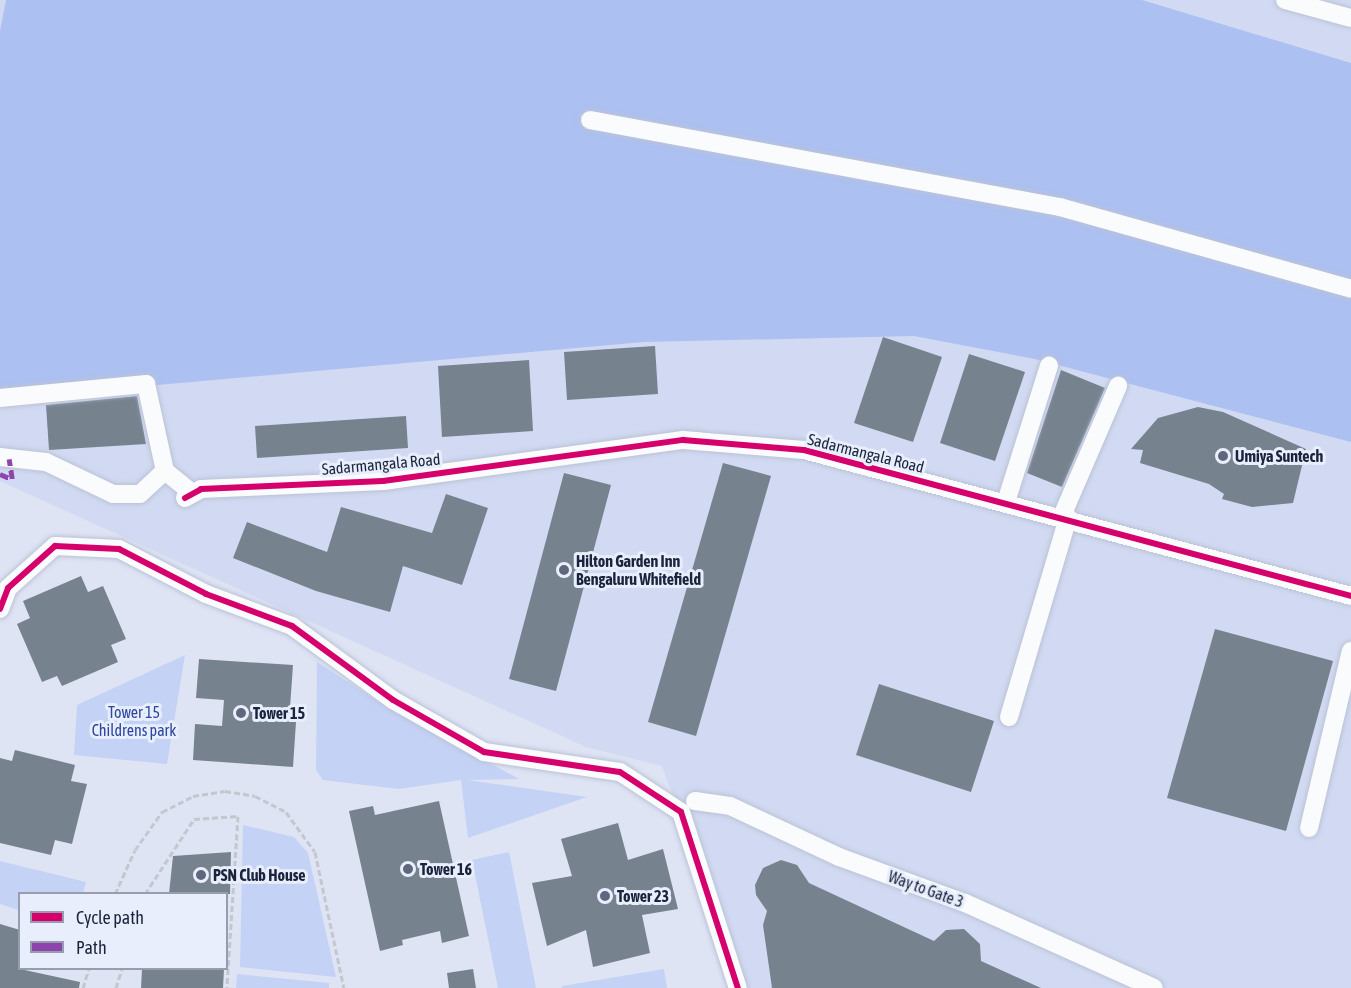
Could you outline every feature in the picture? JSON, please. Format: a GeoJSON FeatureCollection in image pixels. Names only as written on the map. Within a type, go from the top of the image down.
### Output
{"type":"FeatureCollection","features":[{"type":"Feature","properties":{"kind":"street"},"geometry":{"type":"LineString","coordinates":[[1285,0],[1351,18]]}},
{"type":"Feature","properties":{"kind":"street"},"geometry":{"type":"LineString","coordinates":[[590,120],[1060,207],[1351,289]]}},
{"type":"Feature","properties":{"kind":"street"},"geometry":{"type":"LineString","coordinates":[[1006,502],[1049,366]]}},
{"type":"Feature","properties":{"kind":"street"},"geometry":{"type":"LineString","coordinates":[[0,398],[146,384],[165,471],[140,494],[113,494],[45,462],[0,457]]}},
{"type":"Feature","properties":{"kind":"street"},"geometry":{"type":"LineString","coordinates":[[1009,717],[1065,517],[1118,386]]}},
{"type":"Feature","properties":{"kind":"street","name":"Sadarmangala Road"},"geometry":{"type":"LineString","coordinates":[[165,471],[189,496],[201,489],[384,481],[683,440],[804,450],[1065,517],[1351,596]]}},
{"type":"Feature","properties":{"kind":"street"},"geometry":{"type":"LineString","coordinates":[[0,609],[8,588],[55,546],[119,549],[206,594],[292,626],[393,700],[484,752],[620,772],[681,812],[738,988]]}},
{"type":"Feature","properties":{"kind":"street"},"geometry":{"type":"LineString","coordinates":[[1309,828],[1351,651]]}},
{"type":"Feature","properties":{"kind":"street","name":"Way to Gate 3"},"geometry":{"type":"LineString","coordinates":[[695,801],[730,806],[839,857],[965,903],[1154,988]]}},
{"type":"Feature","properties":{"kind":"path"},"geometry":{"type":"LineString","coordinates":[[116,892],[135,850],[162,813],[193,796],[225,792],[255,796],[286,812],[315,852],[344,988]]}},
{"type":"Feature","properties":{"kind":"path"},"geometry":{"type":"LineString","coordinates":[[146,892],[194,819],[238,816],[227,988]]}},
{"type":"Feature","properties":{"kind":"path"},"geometry":{"type":"LineString","coordinates":[[82,988],[89,970]]}},
{"type":"Feature","properties":{"kind":"path"},"geometry":{"type":"LineString","coordinates":[[117,988],[122,970]]}},
{"type":"Feature","properties":{"kind":"shaded area"},"geometry":{"type":"Polygon","coordinates":[[[0,0],[1351,0],[1351,988],[734,988],[720,925],[662,766],[586,747],[0,481],[0,0]]]}},
{"type":"Feature","properties":{"kind":"shaded area"},"geometry":{"type":"Polygon","coordinates":[[[6,0],[1142,0],[1351,63],[1351,442],[1035,359],[914,336],[644,342],[57,394],[0,406],[0,31],[6,0]]]}},
{"type":"Feature","properties":{"kind":"green space","name":"Tower 15 Childrens park"},"geometry":{"type":"Polygon","coordinates":[[[185,655],[167,764],[74,755],[77,705],[185,655]]]}},
{"type":"Feature","properties":{"kind":"green space"},"geometry":{"type":"Polygon","coordinates":[[[317,662],[390,709],[519,779],[467,780],[587,797],[468,838],[461,780],[399,789],[323,780],[316,770],[317,662]]]}},
{"type":"Feature","properties":{"kind":"green space"},"geometry":{"type":"Polygon","coordinates":[[[243,825],[294,837],[308,853],[336,977],[240,967],[243,825]]]}},
{"type":"Feature","properties":{"kind":"green space"},"geometry":{"type":"Polygon","coordinates":[[[509,852],[536,988],[498,988],[472,860],[509,852]]]}},
{"type":"Feature","properties":{"kind":"green space"},"geometry":{"type":"Polygon","coordinates":[[[0,861],[86,882],[83,892],[18,892],[18,910],[0,904],[0,861]]]}},
{"type":"Feature","properties":{"kind":"green space"},"geometry":{"type":"Polygon","coordinates":[[[664,969],[667,988],[562,988],[562,986],[664,969]]]}},
{"type":"Feature","properties":{"kind":"green space"},"geometry":{"type":"Polygon","coordinates":[[[237,974],[329,983],[329,988],[236,988],[237,974]]]}},
{"type":"Feature","properties":{"kind":"building"},"geometry":{"type":"Polygon","coordinates":[[[883,337],[942,357],[913,442],[854,423],[883,337]]]}},
{"type":"Feature","properties":{"kind":"building"},"geometry":{"type":"Polygon","coordinates":[[[655,346],[658,394],[567,400],[564,352],[655,346]]]}},
{"type":"Feature","properties":{"kind":"building"},"geometry":{"type":"Polygon","coordinates":[[[969,354],[1025,372],[995,461],[940,443],[969,354]]]}},
{"type":"Feature","properties":{"kind":"building"},"geometry":{"type":"Polygon","coordinates":[[[529,360],[533,431],[442,437],[438,366],[529,360]]]}},
{"type":"Feature","properties":{"kind":"building"},"geometry":{"type":"Polygon","coordinates":[[[1061,370],[1105,388],[1062,487],[1027,473],[1061,370]]]}},
{"type":"Feature","properties":{"kind":"building"},"geometry":{"type":"Polygon","coordinates":[[[137,396],[146,444],[49,450],[46,405],[137,396]]]}},
{"type":"Feature","properties":{"kind":"building","name":"Umiya Suntech"},"geometry":{"type":"Polygon","coordinates":[[[1198,407],[1223,412],[1306,449],[1293,503],[1252,507],[1222,499],[1224,494],[1209,484],[1140,463],[1143,450],[1131,449],[1158,418],[1198,407]]]}},
{"type":"Feature","properties":{"kind":"building"},"geometry":{"type":"Polygon","coordinates":[[[406,416],[408,448],[257,458],[255,426],[406,416]]]}},
{"type":"Feature","properties":{"kind":"building"},"geometry":{"type":"Polygon","coordinates":[[[723,463],[771,476],[696,736],[648,722],[723,463]]]}},
{"type":"Feature","properties":{"kind":"building"},"geometry":{"type":"Polygon","coordinates":[[[564,473],[611,485],[556,691],[509,679],[564,473]]]}},
{"type":"Feature","properties":{"kind":"building"},"geometry":{"type":"Polygon","coordinates":[[[446,494],[488,508],[462,585],[403,566],[390,612],[316,591],[233,558],[247,522],[327,552],[341,507],[432,533],[446,494]]]}},
{"type":"Feature","properties":{"kind":"building"},"geometry":{"type":"Polygon","coordinates":[[[81,576],[88,592],[103,586],[126,639],[111,645],[118,662],[62,686],[57,676],[42,682],[17,624],[30,618],[23,601],[81,576]]]}},
{"type":"Feature","properties":{"kind":"building"},"geometry":{"type":"Polygon","coordinates":[[[1215,629],[1333,661],[1286,831],[1167,798],[1215,629]]]}},
{"type":"Feature","properties":{"kind":"building","name":"Tower 15"},"geometry":{"type":"Polygon","coordinates":[[[199,659],[293,665],[289,722],[296,722],[293,767],[193,760],[195,724],[222,726],[224,700],[196,698],[199,659]]]}},
{"type":"Feature","properties":{"kind":"building"},"geometry":{"type":"Polygon","coordinates":[[[879,684],[994,721],[971,792],[856,755],[879,684]]]}},
{"type":"Feature","properties":{"kind":"building"},"geometry":{"type":"Polygon","coordinates":[[[15,750],[75,765],[71,781],[87,784],[72,844],[55,840],[51,855],[0,843],[0,758],[12,761],[15,750]]]}},
{"type":"Feature","properties":{"kind":"building","name":"Tower 16"},"geometry":{"type":"Polygon","coordinates":[[[439,801],[469,936],[442,943],[440,931],[402,940],[403,945],[380,951],[349,811],[373,806],[375,815],[439,801]]]}},
{"type":"Feature","properties":{"kind":"building","name":"Tower 23"},"geometry":{"type":"Polygon","coordinates":[[[618,823],[628,860],[663,849],[678,909],[642,915],[650,953],[593,967],[586,930],[547,946],[532,883],[572,876],[561,839],[618,823]]]}},
{"type":"Feature","properties":{"kind":"building","name":"PSN Club House"},"geometry":{"type":"Polygon","coordinates":[[[231,852],[230,894],[228,892],[169,892],[173,856],[231,852]]]}},
{"type":"Feature","properties":{"kind":"building"},"geometry":{"type":"Polygon","coordinates":[[[781,860],[797,865],[809,883],[934,941],[946,930],[964,929],[980,944],[981,961],[1041,988],[772,988],[763,925],[767,911],[756,895],[755,885],[763,868],[781,860]]]}},
{"type":"Feature","properties":{"kind":"building"},"geometry":{"type":"Polygon","coordinates":[[[0,924],[18,929],[18,970],[80,982],[79,988],[0,988],[0,924]]]}},
{"type":"Feature","properties":{"kind":"building"},"geometry":{"type":"Polygon","coordinates":[[[473,969],[476,988],[449,988],[447,973],[473,969]]]}},
{"type":"Feature","properties":{"kind":"building"},"geometry":{"type":"Polygon","coordinates":[[[142,970],[224,970],[223,988],[141,988],[142,970]]]}},
{"type":"Feature","properties":{"kind":"marked path"},"geometry":{"type":"LineString","coordinates":[[0,474],[12,479],[9,459]]}},
{"type":"Feature","properties":{"kind":"cycle path"},"geometry":{"type":"LineString","coordinates":[[185,498],[201,489],[383,481],[683,440],[804,450],[1351,596]]}},
{"type":"Feature","properties":{"kind":"cycle path"},"geometry":{"type":"LineString","coordinates":[[0,609],[8,588],[55,546],[119,549],[206,594],[292,626],[393,700],[484,752],[620,772],[681,812],[738,988]]}},
{"type":"Feature","properties":{"kind":"place","name":"Umiya Suntech"},"geometry":{"type":"Point","coordinates":[1223,456]}},
{"type":"Feature","properties":{"kind":"place","name":"Hilton Garden Inn Bengaluru Whitefield"},"geometry":{"type":"Point","coordinates":[564,570]}},
{"type":"Feature","properties":{"kind":"place","name":"Tower 15"},"geometry":{"type":"Point","coordinates":[241,713]}},
{"type":"Feature","properties":{"kind":"place","name":"Tower 16"},"geometry":{"type":"Point","coordinates":[408,869]}},
{"type":"Feature","properties":{"kind":"place","name":"PSN Club House"},"geometry":{"type":"Point","coordinates":[201,875]}},
{"type":"Feature","properties":{"kind":"place","name":"Tower 23"},"geometry":{"type":"Point","coordinates":[605,896]}}]}
